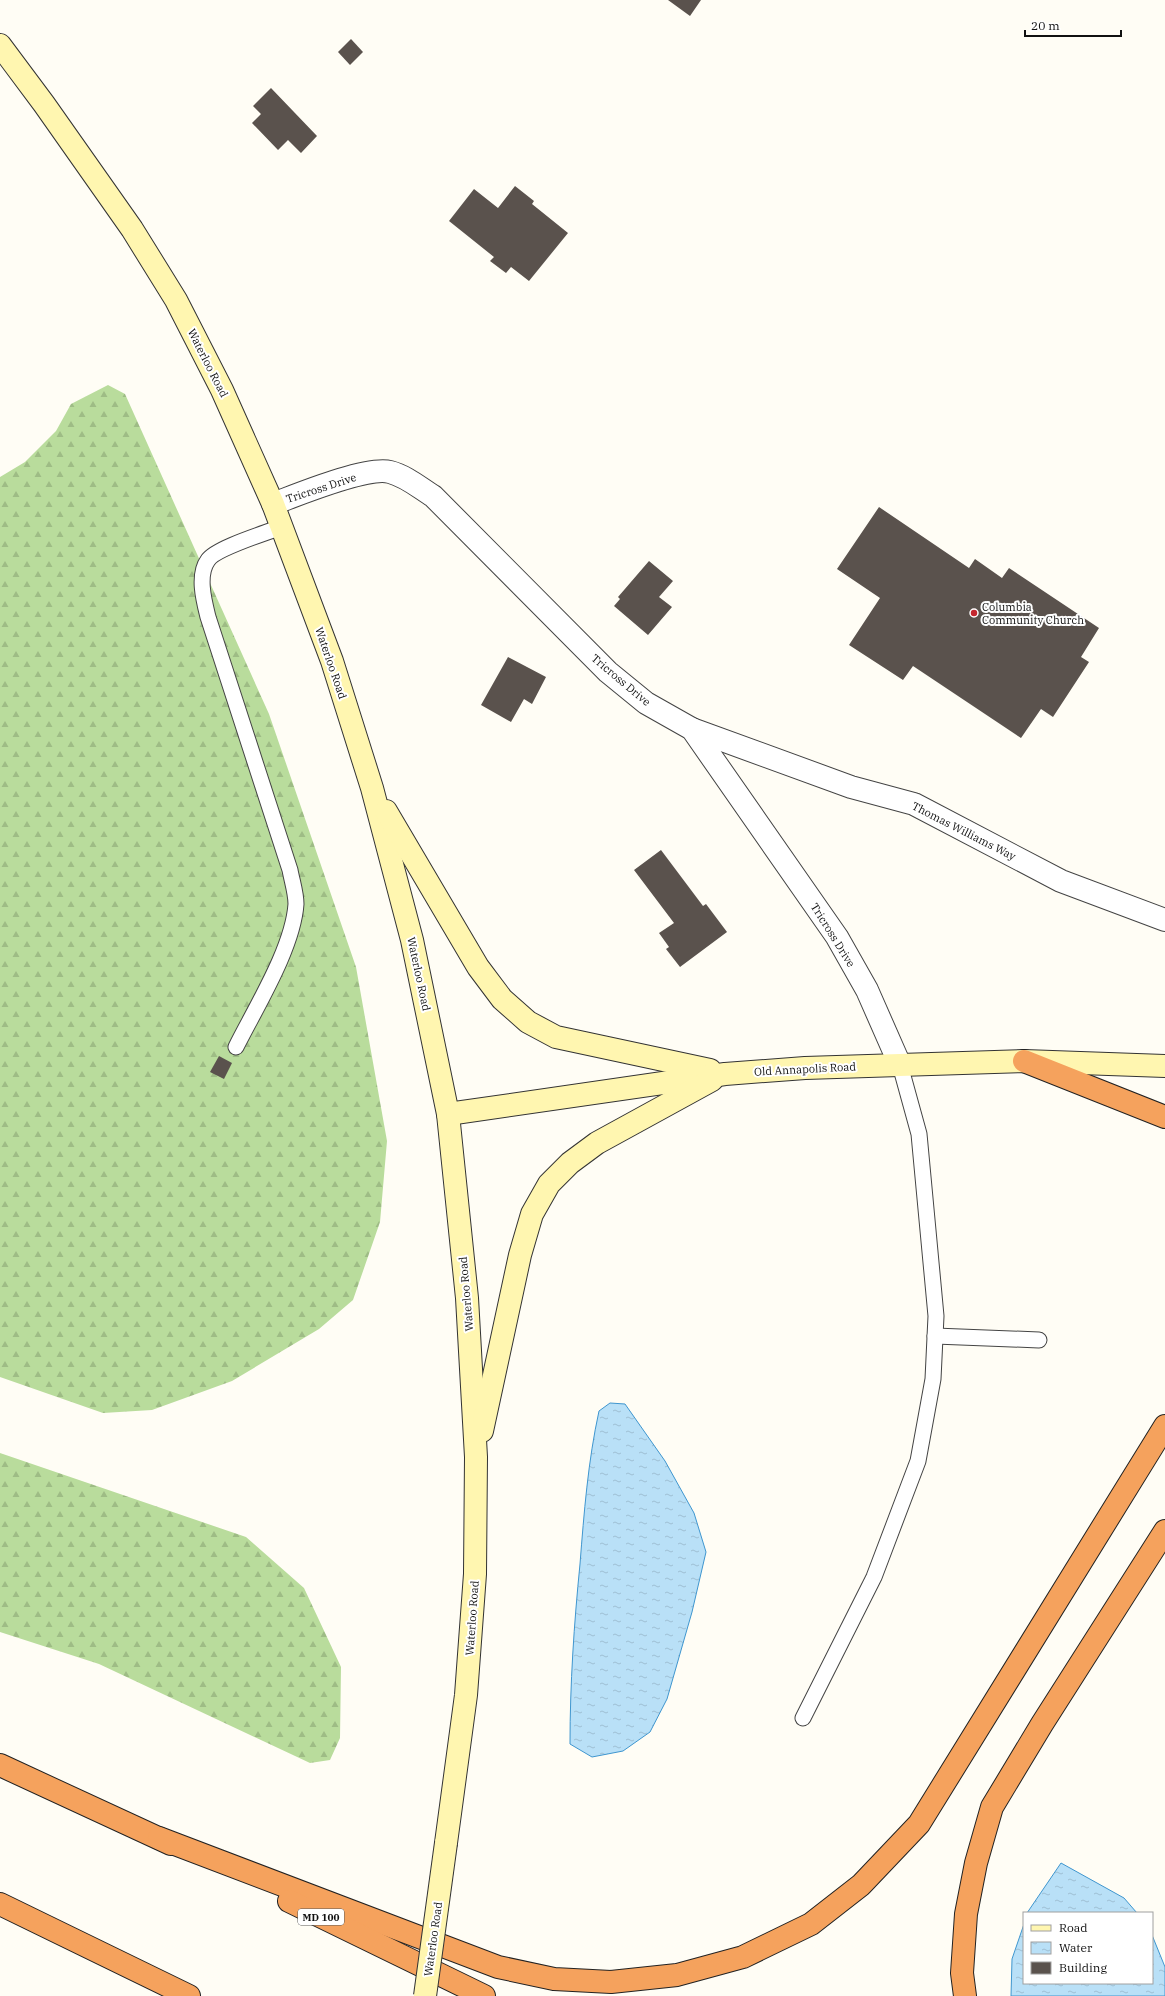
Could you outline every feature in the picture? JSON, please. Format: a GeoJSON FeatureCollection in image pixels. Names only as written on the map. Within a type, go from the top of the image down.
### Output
{"type":"FeatureCollection","features":[{"type":"Feature","properties":{"kind":"highway"},"geometry":{"type":"LineString","coordinates":[[1024,1061],[1165,1117]]}},
{"type":"Feature","properties":{"kind":"highway"},"geometry":{"type":"LineString","coordinates":[[159,1838],[498,1967],[554,1980],[612,1982],[677,1975],[743,1957],[811,1924],[861,1885],[919,1824],[1165,1426]]}},
{"type":"Feature","properties":{"kind":"highway"},"geometry":{"type":"LineString","coordinates":[[965,1996],[962,1972],[966,1914],[976,1863],[992,1807],[1165,1531]]}},
{"type":"Feature","properties":{"kind":"highway","name":"MD 100"},"geometry":{"type":"LineString","coordinates":[[0,1765],[159,1838],[484,1996]]}},
{"type":"Feature","properties":{"kind":"highway"},"geometry":{"type":"LineString","coordinates":[[0,1904],[189,1996]]}},
{"type":"Feature","properties":{"kind":"main road","name":"Waterloo Road"},"geometry":{"type":"LineString","coordinates":[[0,45],[44,104],[132,229],[176,300],[222,390],[273,504],[332,661],[372,788],[412,940],[448,1114],[467,1298],[476,1458],[475,1574],[466,1695],[425,1996]]}},
{"type":"Feature","properties":{"kind":"main road"},"geometry":{"type":"LineString","coordinates":[[372,788],[478,967],[502,999],[528,1022],[556,1037],[725,1074]]}},
{"type":"Feature","properties":{"kind":"main road","name":"Old Annapolis Road"},"geometry":{"type":"LineString","coordinates":[[448,1114],[725,1074],[900,1065],[1024,1061],[1165,1066]]}},
{"type":"Feature","properties":{"kind":"main road"},"geometry":{"type":"LineString","coordinates":[[476,1458],[520,1255],[532,1214],[549,1184],[570,1163],[597,1143],[725,1074]]}},
{"type":"Feature","properties":{"kind":"street","name":"Tricross Drive"},"geometry":{"type":"LineString","coordinates":[[273,504],[344,479],[368,473],[389,472],[408,480],[433,496],[608,672],[646,704],[692,729],[837,938],[867,990],[900,1065]]}},
{"type":"Feature","properties":{"kind":"street","name":"Thomas Williams Way"},"geometry":{"type":"LineString","coordinates":[[692,729],[851,787],[914,804],[1061,881],[1165,920]]}},
{"type":"Feature","properties":{"kind":"lane"},"geometry":{"type":"LineString","coordinates":[[236,1047],[279,961],[291,933],[296,903],[290,870],[208,618],[202,585],[208,560],[220,550],[281,527]]}},
{"type":"Feature","properties":{"kind":"lane"},"geometry":{"type":"LineString","coordinates":[[803,1718],[874,1578],[918,1461],[933,1379],[936,1316],[919,1134],[900,1065]]}},
{"type":"Feature","properties":{"kind":"lane"},"geometry":{"type":"LineString","coordinates":[[935,1336],[1039,1340]]}},
{"type":"Feature","properties":{"kind":"green space"},"geometry":{"type":"Polygon","coordinates":[[[108,385],[125,394],[269,714],[356,967],[387,1141],[380,1222],[353,1300],[319,1329],[232,1381],[152,1410],[103,1413],[0,1377],[0,477],[25,462],[56,431],[71,404],[108,385]]]}},
{"type":"Feature","properties":{"kind":"green space"},"geometry":{"type":"Polygon","coordinates":[[[0,1453],[246,1537],[304,1588],[341,1667],[340,1738],[330,1760],[310,1763],[99,1664],[0,1632],[0,1453]]]}},
{"type":"Feature","properties":{"kind":"water"},"geometry":{"type":"Polygon","coordinates":[[[610,1403],[625,1404],[665,1461],[694,1513],[706,1552],[692,1612],[667,1699],[650,1732],[623,1751],[592,1757],[570,1744],[572,1676],[576,1609],[589,1468],[599,1411],[610,1403]]]}},
{"type":"Feature","properties":{"kind":"water"},"geometry":{"type":"Polygon","coordinates":[[[1061,1863],[1124,1898],[1136,1912],[1028,1912],[1061,1863]]]}},
{"type":"Feature","properties":{"kind":"water"},"geometry":{"type":"Polygon","coordinates":[[[1023,1927],[1023,1984],[1153,1984],[1153,1937],[1165,1967],[1165,1996],[1011,1996],[1012,1959],[1023,1927]]]}},
{"type":"Feature","properties":{"kind":"building"},"geometry":{"type":"Polygon","coordinates":[[[668,0],[701,0],[690,16],[668,0]]]}},
{"type":"Feature","properties":{"kind":"building"},"geometry":{"type":"Polygon","coordinates":[[[351,39],[363,52],[350,65],[338,52],[351,39]]]}},
{"type":"Feature","properties":{"kind":"building"},"geometry":{"type":"Polygon","coordinates":[[[271,88],[317,136],[301,153],[288,140],[278,150],[252,123],[261,114],[253,106],[271,88]]]}},
{"type":"Feature","properties":{"kind":"building"},"geometry":{"type":"Polygon","coordinates":[[[515,186],[534,201],[532,204],[568,233],[529,281],[511,267],[506,273],[490,261],[494,257],[449,221],[474,189],[498,208],[515,186]]]}},
{"type":"Feature","properties":{"kind":"building","name":"Columbia Community Church"},"geometry":{"type":"Polygon","coordinates":[[[879,507],[969,568],[975,559],[1002,578],[1009,568],[1099,628],[1081,657],[1089,662],[1053,717],[1041,709],[1021,738],[913,666],[903,680],[849,645],[880,598],[837,569],[879,507]]]}},
{"type":"Feature","properties":{"kind":"building"},"geometry":{"type":"Polygon","coordinates":[[[649,561],[673,581],[659,597],[672,607],[648,635],[614,606],[620,599],[618,597],[649,561]]]}},
{"type":"Feature","properties":{"kind":"building"},"geometry":{"type":"Polygon","coordinates":[[[508,657],[546,677],[532,704],[524,699],[511,722],[481,705],[508,657]]]}},
{"type":"Feature","properties":{"kind":"building"},"geometry":{"type":"Polygon","coordinates":[[[661,850],[703,906],[706,904],[727,932],[680,967],[666,949],[669,947],[659,933],[674,923],[634,870],[661,850]]]}},
{"type":"Feature","properties":{"kind":"building"},"geometry":{"type":"Polygon","coordinates":[[[219,1056],[232,1063],[224,1079],[210,1072],[219,1056]]]}},
{"type":"Feature","properties":{"kind":"place","name":"Columbia Community Church"},"geometry":{"type":"Point","coordinates":[974,613]}}]}
